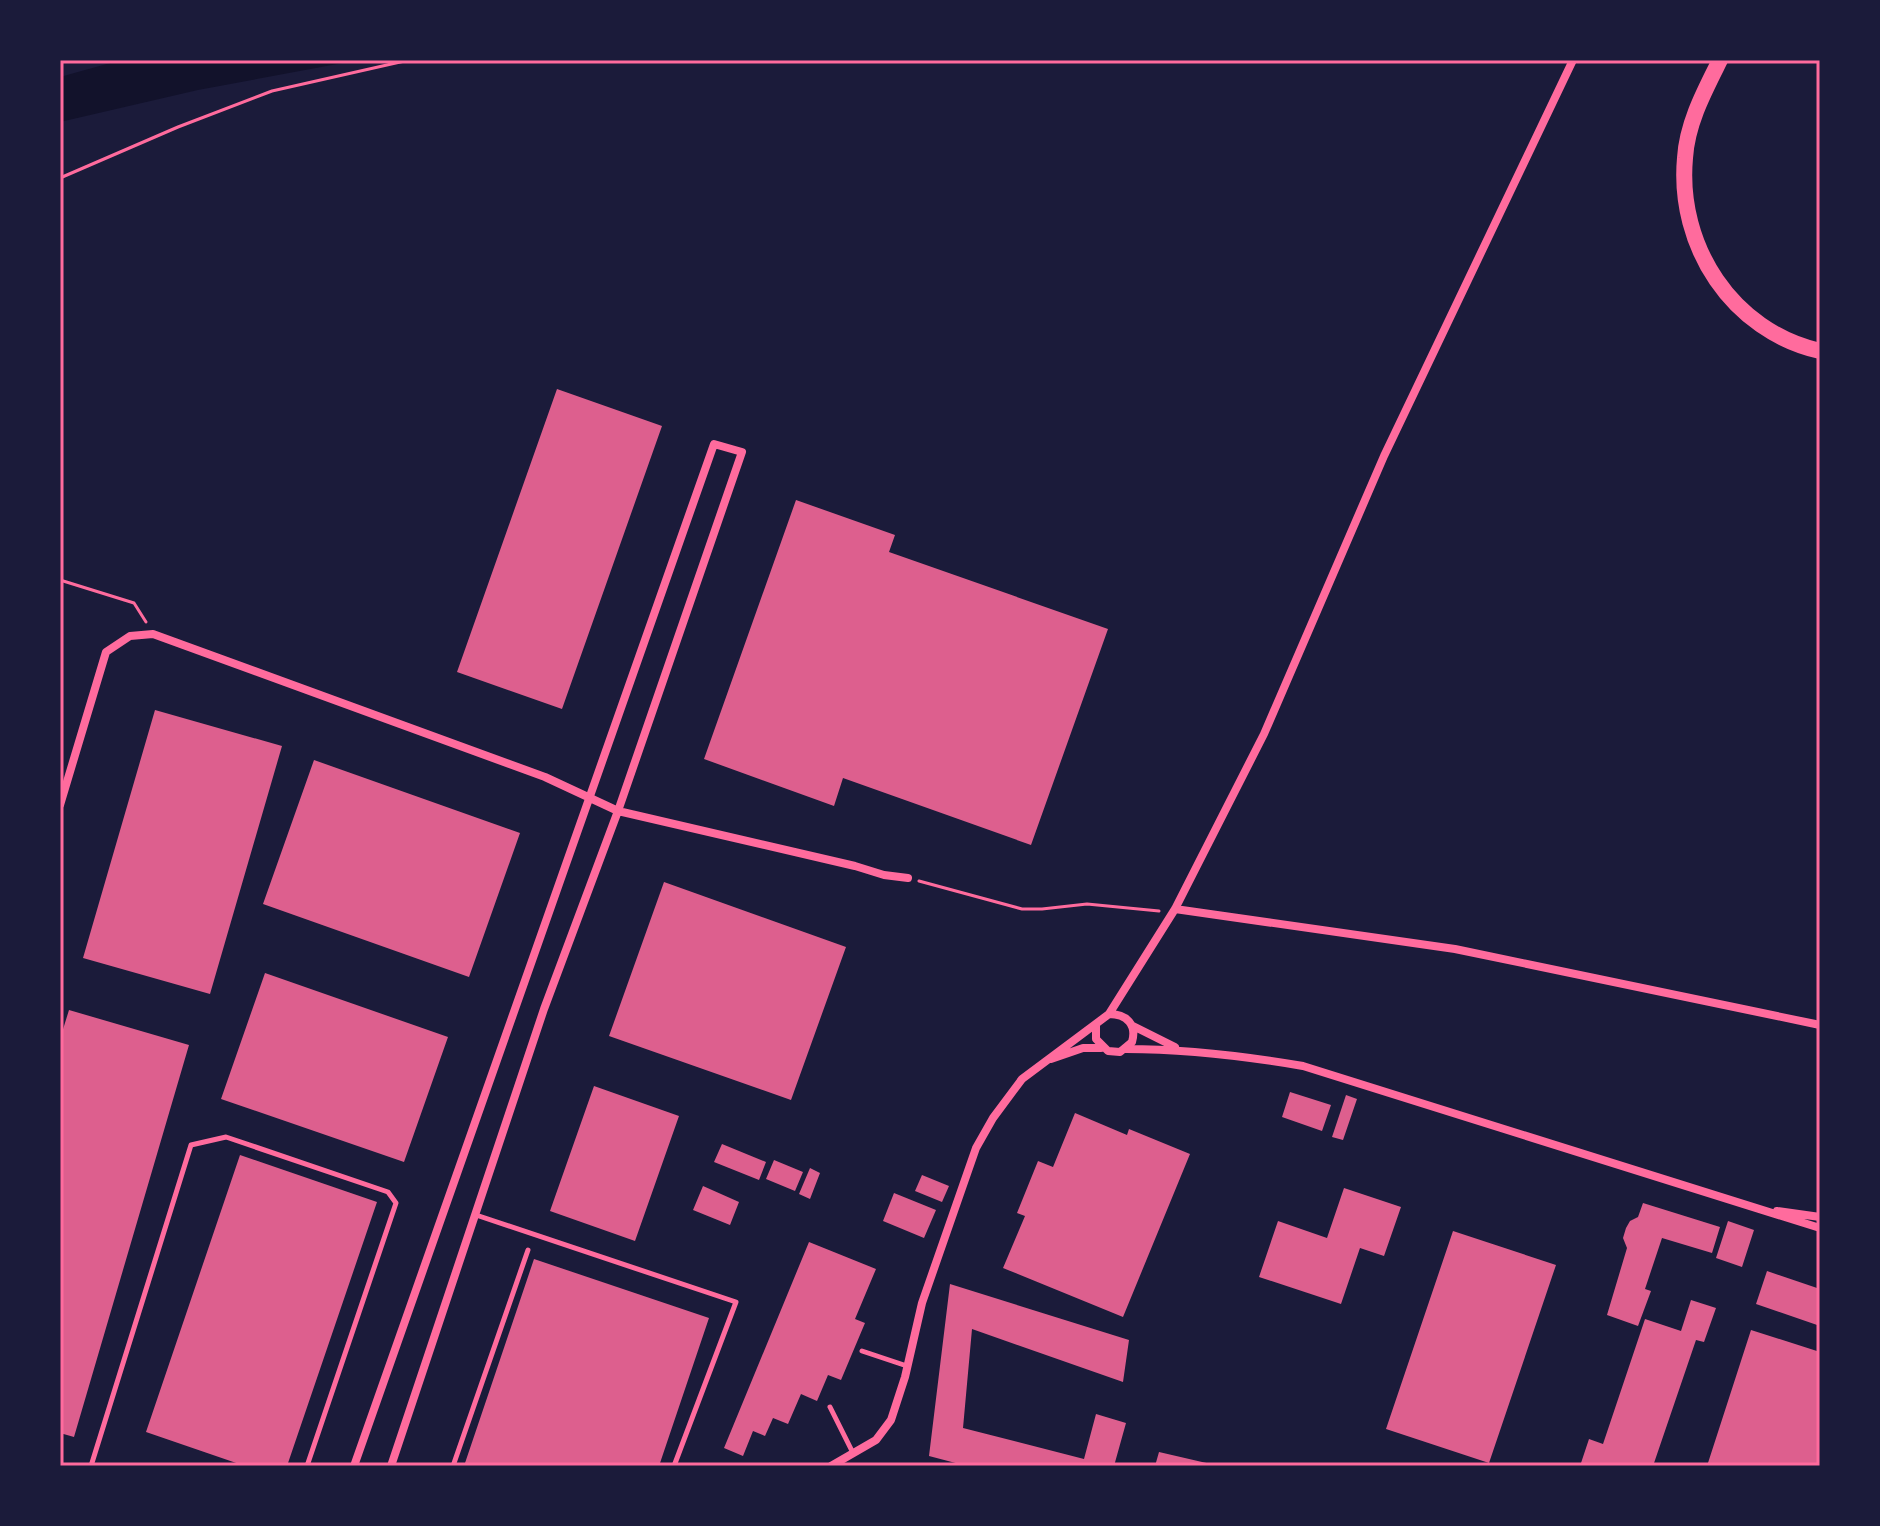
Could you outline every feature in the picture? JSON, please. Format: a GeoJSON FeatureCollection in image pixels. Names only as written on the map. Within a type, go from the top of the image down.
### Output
{"type":"FeatureCollection","features":[{"type":"Feature","properties":{"kind":"highway"},"geometry":{"type":"LineString","coordinates":[[1720,60],[1694,116],[1685,155],[1684,185],[1697,246],[1711,274],[1732,301],[1753,320],[1780,336],[1820,351]]}},
{"type":"Feature","properties":{"kind":"street"},"geometry":{"type":"LineString","coordinates":[[831,1466],[876,1440],[891,1420],[922,1303],[976,1148],[993,1118],[1012,1092],[1043,1062],[1109,1014],[1175,909],[1264,734],[1384,456],[1573,60]]}},
{"type":"Feature","properties":{"kind":"street"},"geometry":{"type":"LineString","coordinates":[[354,1466],[714,444],[742,452],[618,811],[544,1009],[391,1466]]}},
{"type":"Feature","properties":{"kind":"street"},"geometry":{"type":"LineString","coordinates":[[60,805],[106,652],[130,636],[153,634],[545,777],[618,811],[884,875],[908,878]]}},
{"type":"Feature","properties":{"kind":"street"},"geometry":{"type":"LineString","coordinates":[[1175,909],[1455,949],[1820,1025]]}},
{"type":"Feature","properties":{"kind":"street"},"geometry":{"type":"LineString","coordinates":[[1109,1014],[1127,1018],[1133,1026],[1180,1049]]}},
{"type":"Feature","properties":{"kind":"street"},"geometry":{"type":"LineString","coordinates":[[1096,1026],[1096,1039],[1101,1048]]}},
{"type":"Feature","properties":{"kind":"street"},"geometry":{"type":"LineString","coordinates":[[1043,1062],[1083,1048],[1120,1052],[1132,1042],[1133,1026]]}},
{"type":"Feature","properties":{"kind":"street"},"geometry":{"type":"LineString","coordinates":[[1126,1049],[1180,1049],[1303,1066],[1820,1228]]}},
{"type":"Feature","properties":{"kind":"street"},"geometry":{"type":"LineString","coordinates":[[1750,1207],[1820,1217]]}},
{"type":"Feature","properties":{"kind":"lane"},"geometry":{"type":"LineString","coordinates":[[91,1466],[191,1145],[226,1137],[388,1192],[396,1203],[307,1466]]}},
{"type":"Feature","properties":{"kind":"lane"},"geometry":{"type":"LineString","coordinates":[[475,1215],[736,1302],[674,1466]]}},
{"type":"Feature","properties":{"kind":"lane"},"geometry":{"type":"LineString","coordinates":[[453,1466],[528,1250]]}},
{"type":"Feature","properties":{"kind":"lane"},"geometry":{"type":"LineString","coordinates":[[862,1351],[907,1366]]}},
{"type":"Feature","properties":{"kind":"lane"},"geometry":{"type":"LineString","coordinates":[[830,1407],[853,1453]]}},
{"type":"Feature","properties":{"kind":"path"},"geometry":{"type":"LineString","coordinates":[[60,178],[272,91],[409,60]]}},
{"type":"Feature","properties":{"kind":"path"},"geometry":{"type":"LineString","coordinates":[[60,580],[134,603],[153,634]]}},
{"type":"Feature","properties":{"kind":"path"},"geometry":{"type":"LineString","coordinates":[[908,878],[1022,909],[1087,904],[1155,912],[1175,909]]}},
{"type":"Feature","properties":{"kind":"shaded area"},"geometry":{"type":"Polygon","coordinates":[[[121,60],[359,60],[198,90],[60,122],[60,77],[121,60]]]}},
{"type":"Feature","properties":{"kind":"building"},"geometry":{"type":"Polygon","coordinates":[[[557,389],[662,426],[562,709],[457,672],[557,389]]]}},
{"type":"Feature","properties":{"kind":"building"},"geometry":{"type":"Polygon","coordinates":[[[796,500],[895,535],[889,552],[1108,629],[1031,845],[843,778],[834,806],[704,759],[796,500]]]}},
{"type":"Feature","properties":{"kind":"building"},"geometry":{"type":"Polygon","coordinates":[[[155,710],[282,746],[210,994],[83,958],[155,710]]]}},
{"type":"Feature","properties":{"kind":"building"},"geometry":{"type":"Polygon","coordinates":[[[314,760],[520,833],[469,977],[263,904],[314,760]]]}},
{"type":"Feature","properties":{"kind":"building"},"geometry":{"type":"Polygon","coordinates":[[[664,882],[846,947],[791,1100],[609,1036],[664,882]]]}},
{"type":"Feature","properties":{"kind":"building"},"geometry":{"type":"Polygon","coordinates":[[[265,973],[448,1037],[404,1162],[221,1099],[265,973]]]}},
{"type":"Feature","properties":{"kind":"building"},"geometry":{"type":"Polygon","coordinates":[[[69,1010],[189,1045],[74,1437],[60,1433],[60,1039],[69,1010]]]}},
{"type":"Feature","properties":{"kind":"building"},"geometry":{"type":"Polygon","coordinates":[[[594,1086],[679,1116],[635,1241],[550,1211],[594,1086]]]}},
{"type":"Feature","properties":{"kind":"building"},"geometry":{"type":"Polygon","coordinates":[[[1290,1092],[1331,1105],[1322,1131],[1282,1117],[1290,1092]]]}},
{"type":"Feature","properties":{"kind":"building"},"geometry":{"type":"Polygon","coordinates":[[[1346,1095],[1357,1099],[1343,1140],[1332,1137],[1346,1095]]]}},
{"type":"Feature","properties":{"kind":"building"},"geometry":{"type":"Polygon","coordinates":[[[1075,1113],[1127,1135],[1129,1129],[1190,1154],[1123,1317],[1003,1268],[1025,1216],[1017,1213],[1038,1161],[1053,1167],[1075,1113]]]}},
{"type":"Feature","properties":{"kind":"building"},"geometry":{"type":"Polygon","coordinates":[[[722,1144],[766,1162],[759,1180],[714,1162],[722,1144]]]}},
{"type":"Feature","properties":{"kind":"building"},"geometry":{"type":"Polygon","coordinates":[[[240,1155],[377,1202],[287,1466],[245,1466],[146,1432],[240,1155]]]}},
{"type":"Feature","properties":{"kind":"building"},"geometry":{"type":"Polygon","coordinates":[[[774,1160],[803,1172],[795,1191],[766,1179],[774,1160]]]}},
{"type":"Feature","properties":{"kind":"building"},"geometry":{"type":"Polygon","coordinates":[[[810,1168],[820,1173],[810,1199],[799,1194],[810,1168]]]}},
{"type":"Feature","properties":{"kind":"building"},"geometry":{"type":"Polygon","coordinates":[[[922,1175],[949,1186],[942,1202],[915,1191],[922,1175]]]}},
{"type":"Feature","properties":{"kind":"building"},"geometry":{"type":"Polygon","coordinates":[[[703,1186],[739,1202],[730,1225],[693,1210],[703,1186]]]}},
{"type":"Feature","properties":{"kind":"building"},"geometry":{"type":"Polygon","coordinates":[[[1344,1188],[1401,1207],[1384,1256],[1360,1248],[1341,1304],[1259,1277],[1278,1221],[1327,1238],[1344,1188]]]}},
{"type":"Feature","properties":{"kind":"building"},"geometry":{"type":"Polygon","coordinates":[[[894,1193],[936,1210],[924,1238],[883,1221],[894,1193]]]}},
{"type":"Feature","properties":{"kind":"building"},"geometry":{"type":"Polygon","coordinates":[[[1643,1203],[1720,1227],[1712,1253],[1662,1238],[1645,1289],[1651,1291],[1638,1326],[1607,1315],[1627,1248],[1623,1238],[1626,1228],[1630,1221],[1638,1217],[1643,1203]]]}},
{"type":"Feature","properties":{"kind":"building"},"geometry":{"type":"Polygon","coordinates":[[[1728,1221],[1754,1230],[1742,1267],[1716,1258],[1728,1221]]]}},
{"type":"Feature","properties":{"kind":"building"},"geometry":{"type":"Polygon","coordinates":[[[1453,1231],[1556,1265],[1489,1463],[1386,1429],[1453,1231]]]}},
{"type":"Feature","properties":{"kind":"building"},"geometry":{"type":"Polygon","coordinates":[[[809,1242],[876,1269],[855,1319],[865,1323],[841,1380],[828,1375],[817,1401],[801,1394],[788,1424],[773,1418],[765,1436],[753,1431],[743,1456],[724,1448],[809,1242]]]}},
{"type":"Feature","properties":{"kind":"building"},"geometry":{"type":"Polygon","coordinates":[[[534,1259],[709,1318],[659,1466],[464,1466],[534,1259]]]}},
{"type":"Feature","properties":{"kind":"building"},"geometry":{"type":"Polygon","coordinates":[[[1767,1271],[1820,1289],[1820,1326],[1756,1304],[1767,1271]]]}},
{"type":"Feature","properties":{"kind":"building"},"geometry":{"type":"Polygon","coordinates":[[[950,1284],[1129,1340],[1123,1382],[972,1329],[963,1428],[1084,1459],[1096,1414],[1126,1423],[1114,1466],[967,1466],[929,1456],[950,1284]]]}},
{"type":"Feature","properties":{"kind":"building"},"geometry":{"type":"Polygon","coordinates":[[[1691,1300],[1716,1308],[1704,1342],[1696,1340],[1653,1466],[1580,1466],[1589,1439],[1603,1444],[1645,1319],[1681,1331],[1691,1300]]]}},
{"type":"Feature","properties":{"kind":"building"},"geometry":{"type":"Polygon","coordinates":[[[1751,1330],[1820,1352],[1820,1466],[1707,1466],[1751,1330]]]}},
{"type":"Feature","properties":{"kind":"building"},"geometry":{"type":"Polygon","coordinates":[[[1159,1452],[1215,1465],[1215,1466],[1155,1466],[1159,1452]]]}}]}
